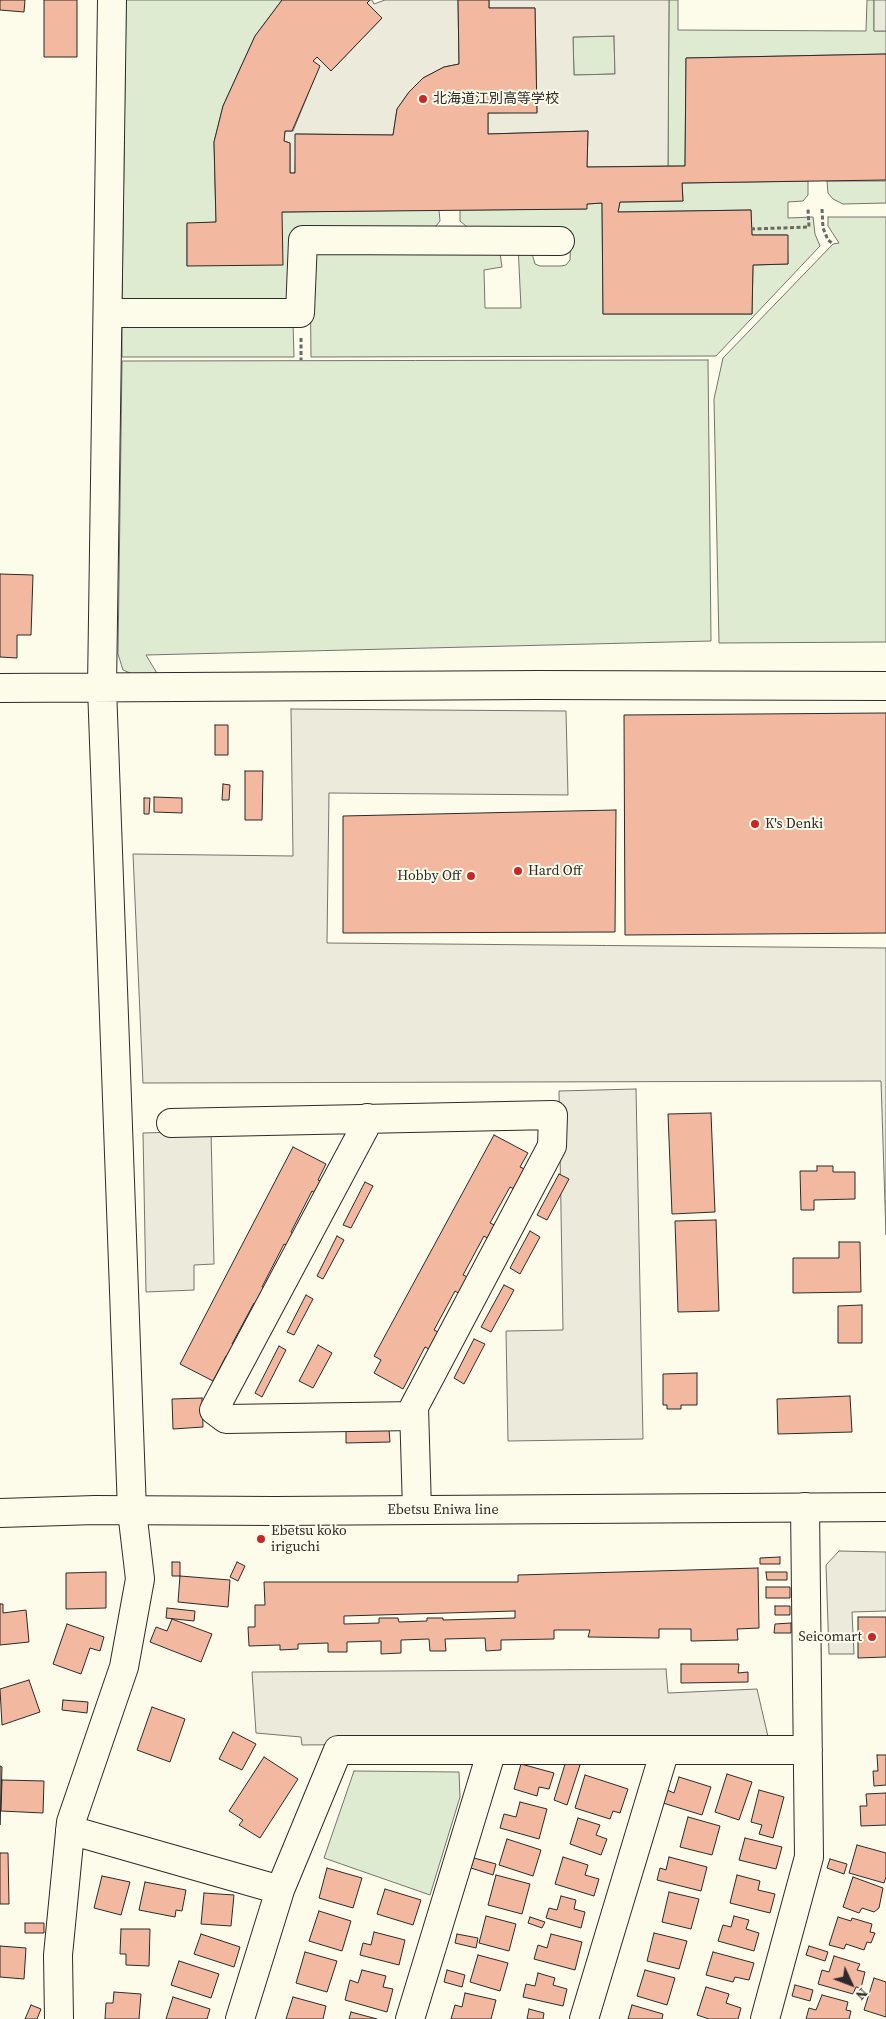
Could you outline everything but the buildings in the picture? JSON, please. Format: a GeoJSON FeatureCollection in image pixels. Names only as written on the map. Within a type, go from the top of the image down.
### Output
{"type":"FeatureCollection","features":[{"type":"Feature","properties":{"kind":"street"},"geometry":{"type":"LineString","coordinates":[[59,2019],[58,1955],[71,1822],[124,1667],[140,1579],[132,1511],[102,687],[112,0]]}},
{"type":"Feature","properties":{"kind":"street"},"geometry":{"type":"LineString","coordinates":[[108,313],[300,313],[303,240],[560,241]]}},
{"type":"Feature","properties":{"kind":"street"},"geometry":{"type":"LineString","coordinates":[[0,688],[518,685],[886,686]]}},
{"type":"Feature","properties":{"kind":"street"},"geometry":{"type":"LineString","coordinates":[[172,1123],[553,1115],[552,1146],[414,1407],[417,1510]]}},
{"type":"Feature","properties":{"kind":"street"},"geometry":{"type":"LineString","coordinates":[[367,1118],[364,1129],[214,1410],[226,1419],[414,1416]]}},
{"type":"Feature","properties":{"kind":"street","name":"Ebetsu Eniwa line"},"geometry":{"type":"LineString","coordinates":[[0,1512],[886,1506]]}},
{"type":"Feature","properties":{"kind":"street"},"geometry":{"type":"LineString","coordinates":[[765,2019],[809,1857],[805,1507]]}},
{"type":"Feature","properties":{"kind":"street"},"geometry":{"type":"LineString","coordinates":[[240,2019],[280,1890],[338,1750],[808,1750]]}},
{"type":"Feature","properties":{"kind":"street"},"geometry":{"type":"LineString","coordinates":[[410,2019],[492,1750]]}},
{"type":"Feature","properties":{"kind":"street"},"geometry":{"type":"LineString","coordinates":[[584,2019],[665,1750]]}},
{"type":"Feature","properties":{"kind":"street"},"geometry":{"type":"LineString","coordinates":[[70,1830],[280,1890]]}},
{"type":"Feature","properties":{"kind":"path"},"geometry":{"type":"LineString","coordinates":[[752,229],[809,227],[808,209]]}},
{"type":"Feature","properties":{"kind":"path"},"geometry":{"type":"LineString","coordinates":[[822,209],[823,228],[828,240],[833,244]]}},
{"type":"Feature","properties":{"kind":"green space"},"geometry":{"type":"Polygon","coordinates":[[[126,0],[282,0],[255,36],[223,106],[214,142],[216,222],[187,224],[187,266],[282,212],[439,210],[440,221],[436,226],[429,229],[296,233],[290,294],[283,302],[122,305],[126,0]]]}},
{"type":"Feature","properties":{"kind":"green space"},"geometry":{"type":"Polygon","coordinates":[[[669,0],[678,0],[678,30],[866,31],[867,0],[874,0],[874,31],[886,31],[886,54],[686,58],[685,166],[668,166],[669,0]]]}},
{"type":"Feature","properties":{"kind":"green space"},"geometry":{"type":"Polygon","coordinates":[[[614,36],[615,74],[574,75],[573,37],[614,36]]]}},
{"type":"Feature","properties":{"kind":"green space"},"geometry":{"type":"Polygon","coordinates":[[[808,181],[808,195],[803,201],[788,202],[788,218],[813,217],[815,234],[820,246],[716,356],[311,357],[310,262],[314,249],[499,246],[502,267],[484,270],[485,308],[521,308],[518,245],[531,250],[535,264],[540,266],[566,265],[570,260],[571,231],[472,231],[460,221],[460,210],[586,209],[587,204],[602,203],[603,314],[752,314],[753,265],[788,264],[787,235],[752,235],[751,210],[618,212],[620,202],[683,201],[682,183],[808,181]]]}},
{"type":"Feature","properties":{"kind":"green space"},"geometry":{"type":"Polygon","coordinates":[[[827,181],[886,181],[886,203],[843,204],[833,199],[828,193],[827,181]]]}},
{"type":"Feature","properties":{"kind":"green space"},"geometry":{"type":"Polygon","coordinates":[[[828,217],[886,217],[886,642],[719,643],[714,399],[723,358],[833,244],[839,243],[828,226],[828,217]]]}},
{"type":"Feature","properties":{"kind":"green space"},"geometry":{"type":"Polygon","coordinates":[[[293,322],[294,357],[122,357],[122,324],[293,322]]]}},
{"type":"Feature","properties":{"kind":"green space"},"geometry":{"type":"Polygon","coordinates":[[[708,360],[711,641],[146,655],[158,675],[137,676],[123,670],[118,654],[122,361],[708,360]]]}},
{"type":"Feature","properties":{"kind":"green space"},"geometry":{"type":"Polygon","coordinates":[[[354,1771],[459,1772],[460,1797],[430,1895],[324,1858],[354,1771]]]}},
{"type":"Feature","properties":{"kind":"shaded area"},"geometry":{"type":"Polygon","coordinates":[[[370,0],[374,4],[385,0],[458,0],[459,64],[444,67],[423,78],[409,92],[397,109],[393,135],[296,134],[295,173],[290,173],[290,143],[284,141],[285,131],[293,131],[319,67],[313,61],[317,57],[331,71],[382,18],[367,3],[370,0]]]}},
{"type":"Feature","properties":{"kind":"shaded area"},"geometry":{"type":"Polygon","coordinates":[[[489,0],[669,0],[668,166],[587,167],[588,131],[488,134],[488,113],[537,112],[535,8],[489,8],[489,0]],[[614,36],[573,37],[574,75],[615,74],[614,36]]]}},
{"type":"Feature","properties":{"kind":"shaded area"},"geometry":{"type":"Polygon","coordinates":[[[874,0],[886,0],[886,31],[874,31],[874,0]]]}},
{"type":"Feature","properties":{"kind":"shaded area"},"geometry":{"type":"Polygon","coordinates":[[[291,709],[566,711],[568,795],[329,793],[327,943],[886,948],[886,1235],[881,1081],[143,1083],[133,854],[293,856],[291,709]]]}},
{"type":"Feature","properties":{"kind":"shaded area"},"geometry":{"type":"Polygon","coordinates":[[[636,1089],[643,1439],[508,1441],[506,1331],[563,1330],[559,1091],[636,1089]]]}},
{"type":"Feature","properties":{"kind":"shaded area"},"geometry":{"type":"Polygon","coordinates":[[[211,1131],[214,1264],[194,1265],[194,1290],[146,1292],[143,1133],[211,1131]]]}},
{"type":"Feature","properties":{"kind":"shaded area"},"geometry":{"type":"Polygon","coordinates":[[[839,1551],[886,1552],[886,1611],[852,1612],[854,1654],[829,1654],[826,1565],[839,1551]]]}},
{"type":"Feature","properties":{"kind":"shaded area"},"geometry":{"type":"Polygon","coordinates":[[[666,1669],[668,1693],[757,1689],[769,1741],[302,1745],[301,1737],[256,1733],[252,1672],[666,1669]]]}},
{"type":"Feature","properties":{"kind":"place","name":"北海道江別高等学校"},"geometry":{"type":"Point","coordinates":[423,99]}},
{"type":"Feature","properties":{"kind":"place","name":"K's Denki"},"geometry":{"type":"Point","coordinates":[755,824]}},
{"type":"Feature","properties":{"kind":"place","name":"Hard Off"},"geometry":{"type":"Point","coordinates":[518,871]}},
{"type":"Feature","properties":{"kind":"place","name":"Hobby Off"},"geometry":{"type":"Point","coordinates":[471,876]}},
{"type":"Feature","properties":{"kind":"place","name":"Ebetsu koko iriguchi"},"geometry":{"type":"Point","coordinates":[261,1539]}},
{"type":"Feature","properties":{"kind":"place","name":"Seicomart"},"geometry":{"type":"Point","coordinates":[872,1637]}}]}
